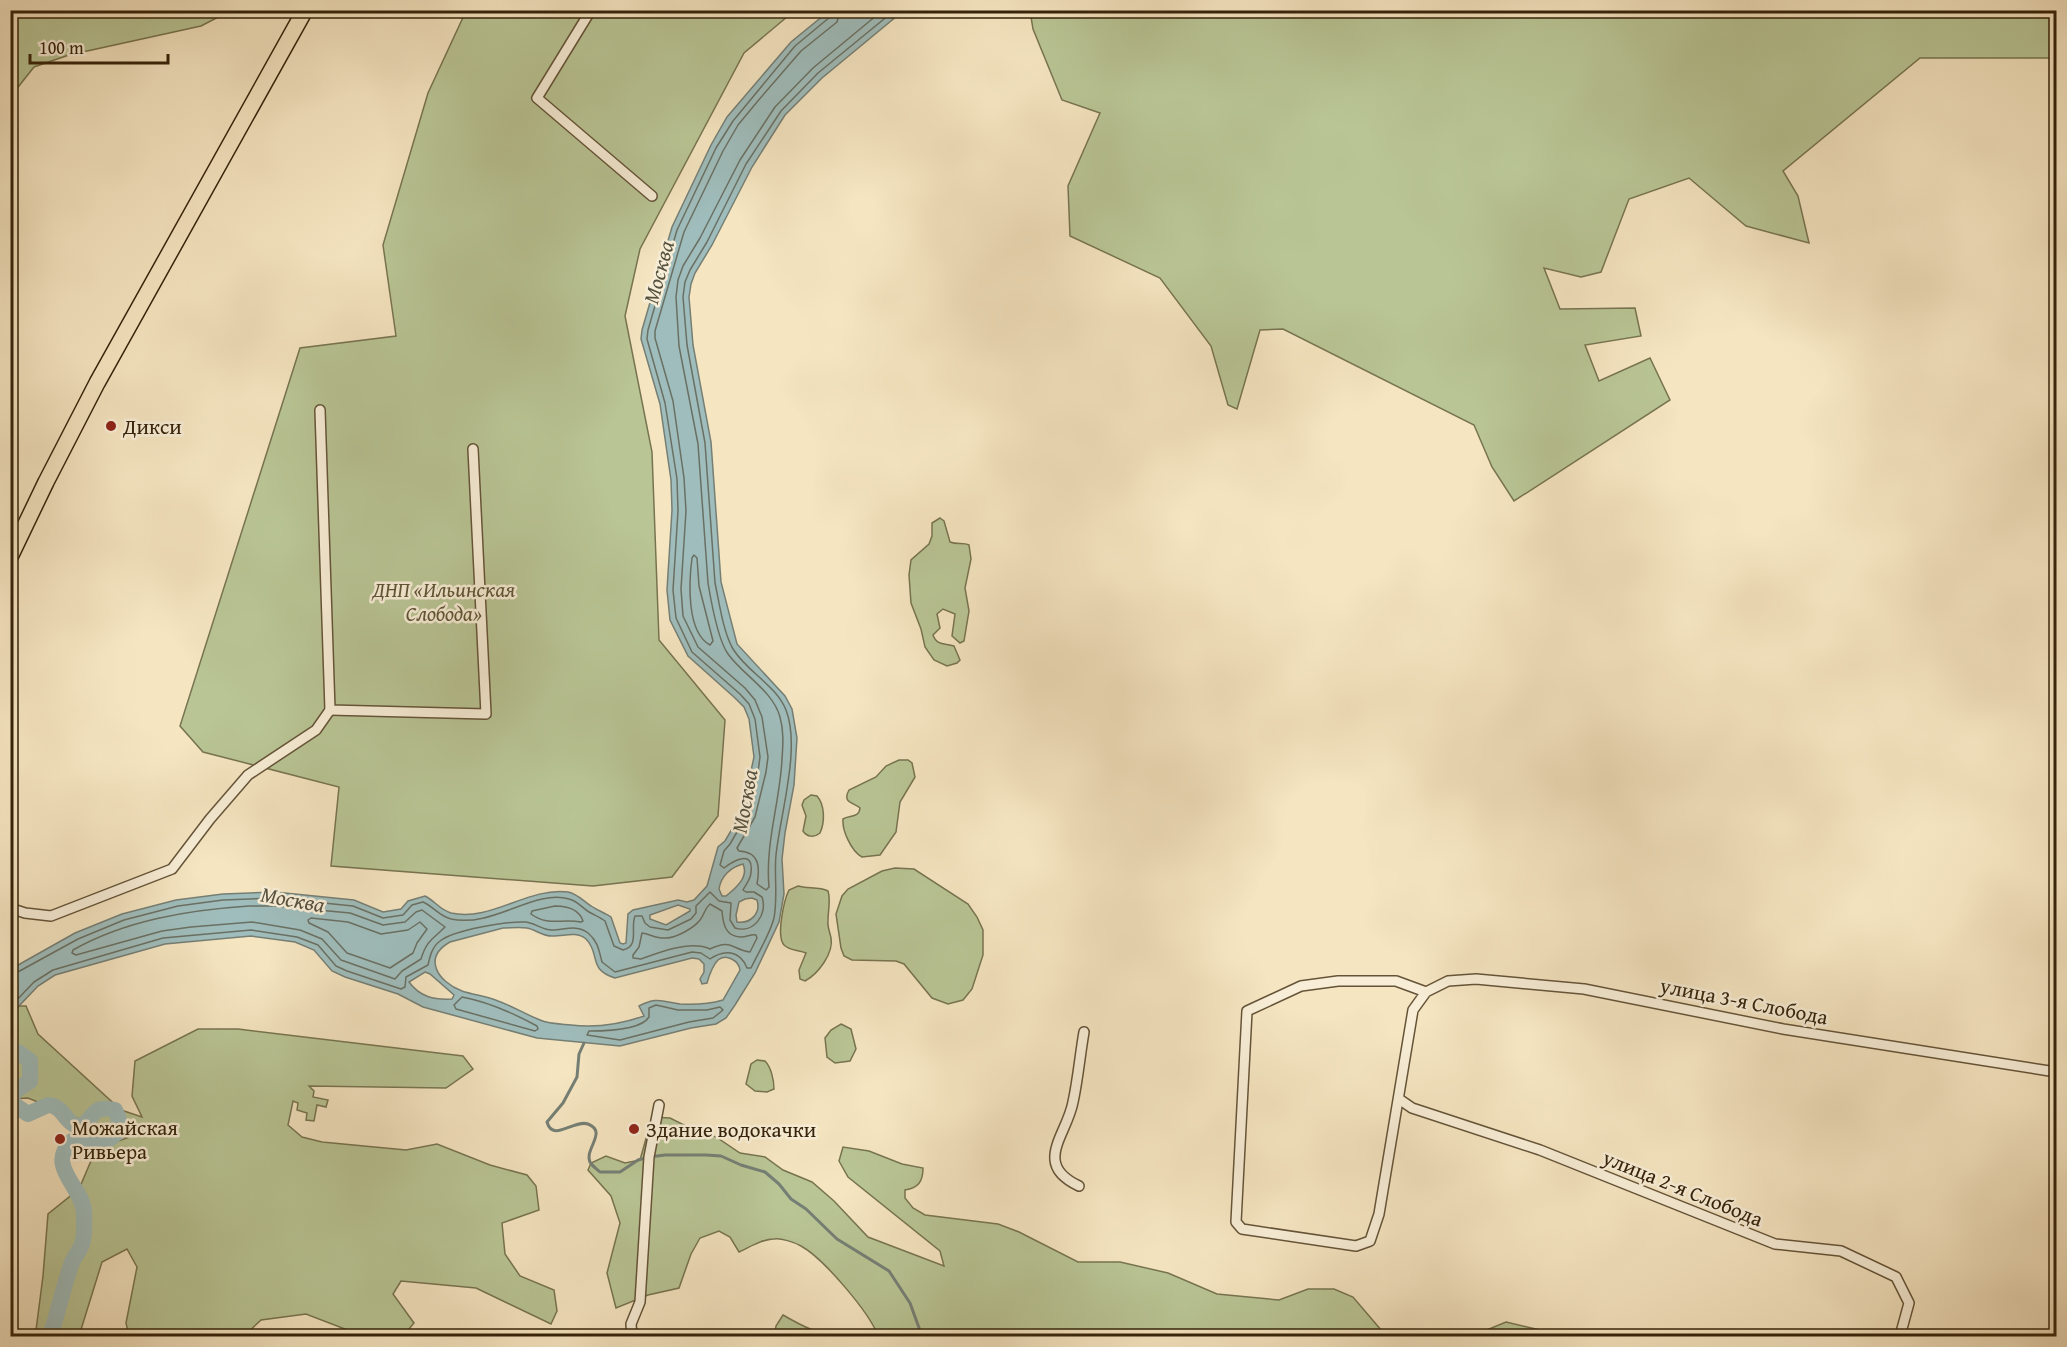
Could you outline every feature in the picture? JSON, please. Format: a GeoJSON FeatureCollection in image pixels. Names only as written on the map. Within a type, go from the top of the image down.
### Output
{"type":"FeatureCollection","features":[{"type":"Feature","properties":{"kind":"main road"},"geometry":{"type":"LineString","coordinates":[[10,558],[97,383],[305,10]]}},
{"type":"Feature","properties":{"kind":"street"},"geometry":{"type":"LineString","coordinates":[[591,10],[537,98],[652,196]]}},
{"type":"Feature","properties":{"kind":"street"},"geometry":{"type":"LineString","coordinates":[[10,908],[25,913],[51,916],[172,869],[210,819],[248,775],[316,730],[330,710],[320,410]]}},
{"type":"Feature","properties":{"kind":"street"},"geometry":{"type":"LineString","coordinates":[[330,710],[486,714],[473,450]]}},
{"type":"Feature","properties":{"kind":"street","name":"улица 3-я Слобода"},"geometry":{"type":"LineString","coordinates":[[1426,992],[1448,981],[1476,979],[1584,989],[1783,1029],[2056,1072]]}},
{"type":"Feature","properties":{"kind":"street"},"geometry":{"type":"LineString","coordinates":[[1338,981],[1396,981],[1426,992],[1413,1010],[1379,1214],[1370,1241],[1356,1246],[1242,1229],[1236,1222],[1247,1011],[1301,986],[1338,981]]}},
{"type":"Feature","properties":{"kind":"street"},"geometry":{"type":"LineString","coordinates":[[1079,1186],[1064,1179],[1058,1169],[1055,1156],[1060,1136],[1073,1105],[1084,1032]]}},
{"type":"Feature","properties":{"kind":"street","name":"улица 2-я Слобода"},"geometry":{"type":"LineString","coordinates":[[1399,1099],[1412,1108],[1540,1150],[1774,1244],[1841,1251],[1869,1262],[1896,1277],[1909,1303],[1900,1336]]}},
{"type":"Feature","properties":{"kind":"street"},"geometry":{"type":"LineString","coordinates":[[632,1336],[631,1324],[640,1302],[649,1157],[659,1105]]}},
{"type":"Feature","properties":{"kind":"green space"},"geometry":{"type":"Polygon","coordinates":[[[99,10],[230,11],[201,26],[69,55],[34,67],[11,96],[11,17],[23,14],[60,16],[99,10]]]}},
{"type":"Feature","properties":{"kind":"green space"},"geometry":{"type":"Polygon","coordinates":[[[2056,10],[2056,58],[1920,58],[1783,171],[1798,196],[1809,243],[1746,226],[1689,178],[1629,199],[1601,272],[1581,277],[1544,268],[1560,309],[1635,308],[1641,336],[1585,345],[1599,381],[1650,358],[1670,400],[1514,501],[1492,467],[1474,425],[1283,329],[1260,330],[1237,409],[1228,405],[1211,346],[1160,278],[1070,236],[1068,186],[1100,113],[1062,100],[1033,29],[1030,11],[2056,10]]]}},
{"type":"Feature","properties":{"kind":"green space","name":"ДНП «Ильинская Слобода»"},"geometry":{"type":"Polygon","coordinates":[[[466,11],[794,11],[744,53],[640,249],[625,316],[652,452],[659,640],[725,720],[718,816],[672,877],[593,886],[331,866],[339,787],[203,752],[180,726],[300,348],[396,336],[383,245],[428,93],[466,11]]]}},
{"type":"Feature","properties":{"kind":"green space"},"geometry":{"type":"Polygon","coordinates":[[[940,518],[944,521],[950,542],[969,545],[971,559],[965,588],[969,611],[964,641],[960,643],[952,636],[955,614],[943,609],[937,614],[940,628],[933,635],[935,639],[939,643],[954,646],[960,660],[947,666],[934,660],[925,647],[911,603],[909,575],[911,560],[929,544],[932,536],[932,523],[940,518]]]}},
{"type":"Feature","properties":{"kind":"green space"},"geometry":{"type":"Polygon","coordinates":[[[899,760],[908,760],[912,763],[915,777],[900,802],[896,832],[880,855],[862,857],[851,845],[844,829],[843,819],[856,815],[860,808],[849,802],[847,794],[849,790],[876,777],[886,766],[899,760]]]}},
{"type":"Feature","properties":{"kind":"green space"},"geometry":{"type":"Polygon","coordinates":[[[811,795],[817,796],[820,800],[823,814],[820,833],[813,836],[803,831],[806,816],[802,805],[804,800],[811,795]]]}},
{"type":"Feature","properties":{"kind":"green space"},"geometry":{"type":"Polygon","coordinates":[[[895,868],[914,869],[968,904],[977,917],[983,930],[983,955],[972,989],[963,1000],[948,1004],[932,998],[904,964],[896,961],[852,960],[844,956],[836,914],[842,896],[848,889],[882,871],[895,868]]]}},
{"type":"Feature","properties":{"kind":"green space"},"geometry":{"type":"Polygon","coordinates":[[[798,886],[824,889],[828,891],[829,898],[830,950],[820,968],[805,981],[800,979],[799,970],[806,953],[786,947],[781,934],[783,909],[787,895],[789,890],[798,886]]]}},
{"type":"Feature","properties":{"kind":"green space"},"geometry":{"type":"Polygon","coordinates":[[[19,1006],[26,1006],[38,1034],[121,1110],[142,1117],[132,1096],[135,1061],[198,1029],[238,1029],[463,1056],[473,1069],[446,1088],[309,1086],[314,1091],[313,1097],[328,1100],[326,1107],[317,1105],[314,1121],[306,1120],[307,1113],[297,1110],[298,1103],[293,1101],[288,1125],[302,1137],[322,1142],[406,1150],[437,1144],[490,1165],[527,1175],[536,1186],[539,1210],[502,1223],[505,1254],[520,1276],[554,1290],[557,1311],[551,1324],[476,1288],[401,1281],[393,1294],[414,1323],[403,1336],[363,1336],[306,1314],[261,1320],[244,1336],[129,1336],[126,1323],[137,1267],[127,1249],[102,1262],[79,1336],[32,1336],[36,1330],[48,1214],[79,1189],[96,1149],[127,1138],[28,1098],[11,1099],[10,1018],[19,1006]]]}},
{"type":"Feature","properties":{"kind":"green space"},"geometry":{"type":"Polygon","coordinates":[[[841,1024],[851,1029],[856,1049],[850,1061],[835,1063],[827,1057],[825,1038],[831,1030],[841,1024]]]}},
{"type":"Feature","properties":{"kind":"green space"},"geometry":{"type":"Polygon","coordinates":[[[757,1060],[765,1061],[769,1067],[774,1089],[767,1092],[755,1091],[746,1084],[751,1064],[757,1060]]]}},
{"type":"Feature","properties":{"kind":"green space"},"geometry":{"type":"Polygon","coordinates":[[[652,1117],[670,1118],[716,1137],[740,1153],[765,1157],[783,1170],[812,1182],[834,1201],[868,1237],[944,1266],[940,1251],[848,1177],[839,1161],[843,1147],[869,1151],[902,1164],[923,1168],[921,1181],[913,1188],[905,1190],[905,1198],[913,1208],[925,1215],[998,1224],[1078,1262],[1120,1262],[1168,1273],[1217,1294],[1279,1300],[1308,1289],[1334,1289],[1353,1297],[1382,1331],[1397,1336],[1061,1336],[1044,1333],[1037,1336],[878,1336],[866,1314],[845,1287],[821,1262],[801,1246],[784,1240],[770,1239],[739,1252],[730,1237],[719,1231],[700,1238],[691,1254],[679,1288],[648,1295],[616,1308],[607,1273],[620,1223],[611,1196],[588,1170],[591,1163],[606,1156],[625,1163],[640,1160],[652,1117]]]}},
{"type":"Feature","properties":{"kind":"green space"},"geometry":{"type":"Polygon","coordinates":[[[783,1315],[811,1329],[841,1336],[775,1333],[776,1326],[783,1315]]]}},
{"type":"Feature","properties":{"kind":"green space"},"geometry":{"type":"Polygon","coordinates":[[[1506,1322],[1566,1336],[1472,1336],[1506,1322]]]}},
{"type":"Feature","properties":{"kind":"water","name":"Москва"},"geometry":{"type":"Polygon","coordinates":[[[829,11],[903,11],[822,78],[785,115],[752,167],[691,284],[689,297],[693,345],[711,442],[721,582],[737,644],[785,696],[792,709],[797,738],[794,785],[782,859],[784,894],[779,922],[755,973],[726,1018],[716,1024],[620,1046],[537,1038],[423,1007],[398,994],[345,977],[332,971],[314,950],[295,942],[251,936],[165,944],[55,975],[38,986],[11,1018],[11,969],[75,933],[122,914],[176,900],[223,894],[275,892],[354,900],[383,912],[401,909],[408,901],[425,896],[447,912],[466,914],[481,913],[538,894],[568,892],[611,917],[620,943],[623,944],[626,943],[628,914],[633,910],[678,900],[687,902],[694,900],[707,886],[718,847],[725,841],[742,812],[754,757],[749,719],[744,707],[688,656],[670,620],[667,590],[672,510],[671,480],[660,404],[641,339],[672,227],[711,145],[727,117],[791,42],[829,11]],[[743,864],[727,873],[722,880],[719,889],[722,896],[730,893],[743,878],[743,864]],[[745,899],[739,902],[737,922],[751,919],[758,909],[757,900],[745,899]],[[678,905],[650,915],[650,919],[666,925],[690,909],[678,905]],[[503,928],[450,942],[441,948],[435,962],[436,969],[440,976],[453,987],[498,1001],[544,1021],[580,1026],[608,1025],[644,1016],[639,1006],[651,1001],[691,1004],[723,1000],[740,970],[732,959],[721,958],[714,965],[707,983],[702,984],[700,979],[704,972],[704,964],[699,959],[692,958],[615,978],[597,966],[593,950],[586,939],[574,935],[550,936],[524,928],[503,928]],[[425,972],[409,982],[413,987],[433,998],[452,999],[454,995],[425,972]]]}},
{"type":"Feature","properties":{"kind":"waterway"},"geometry":{"type":"LineString","coordinates":[[584,1043],[579,1054],[577,1077],[563,1103],[547,1122],[550,1128],[559,1131],[582,1123],[594,1127],[596,1136],[589,1157],[590,1162],[600,1172],[620,1172],[638,1160],[665,1155],[721,1156],[765,1172],[791,1199],[806,1209],[837,1239],[889,1271],[910,1303],[922,1336]]}},
{"type":"Feature","properties":{"kind":"waterway"},"geometry":{"type":"LineString","coordinates":[[10,1052],[18,1052],[30,1061],[30,1081],[15,1091],[11,1100],[13,1104],[28,1114],[48,1105],[54,1106],[68,1120],[77,1125],[83,1126],[96,1112],[103,1109],[115,1110],[119,1119],[117,1133],[111,1138],[95,1143],[72,1141],[62,1159],[64,1168],[82,1203],[84,1233],[81,1246],[71,1265],[50,1336]]}},
{"type":"Feature","properties":{"kind":"place","name":"Дикси"},"geometry":{"type":"Point","coordinates":[111,426]}},
{"type":"Feature","properties":{"kind":"place","name":"Здание водокачки"},"geometry":{"type":"Point","coordinates":[634,1129]}},
{"type":"Feature","properties":{"kind":"place","name":"Можайская Ривьера"},"geometry":{"type":"Point","coordinates":[60,1139]}}]}
